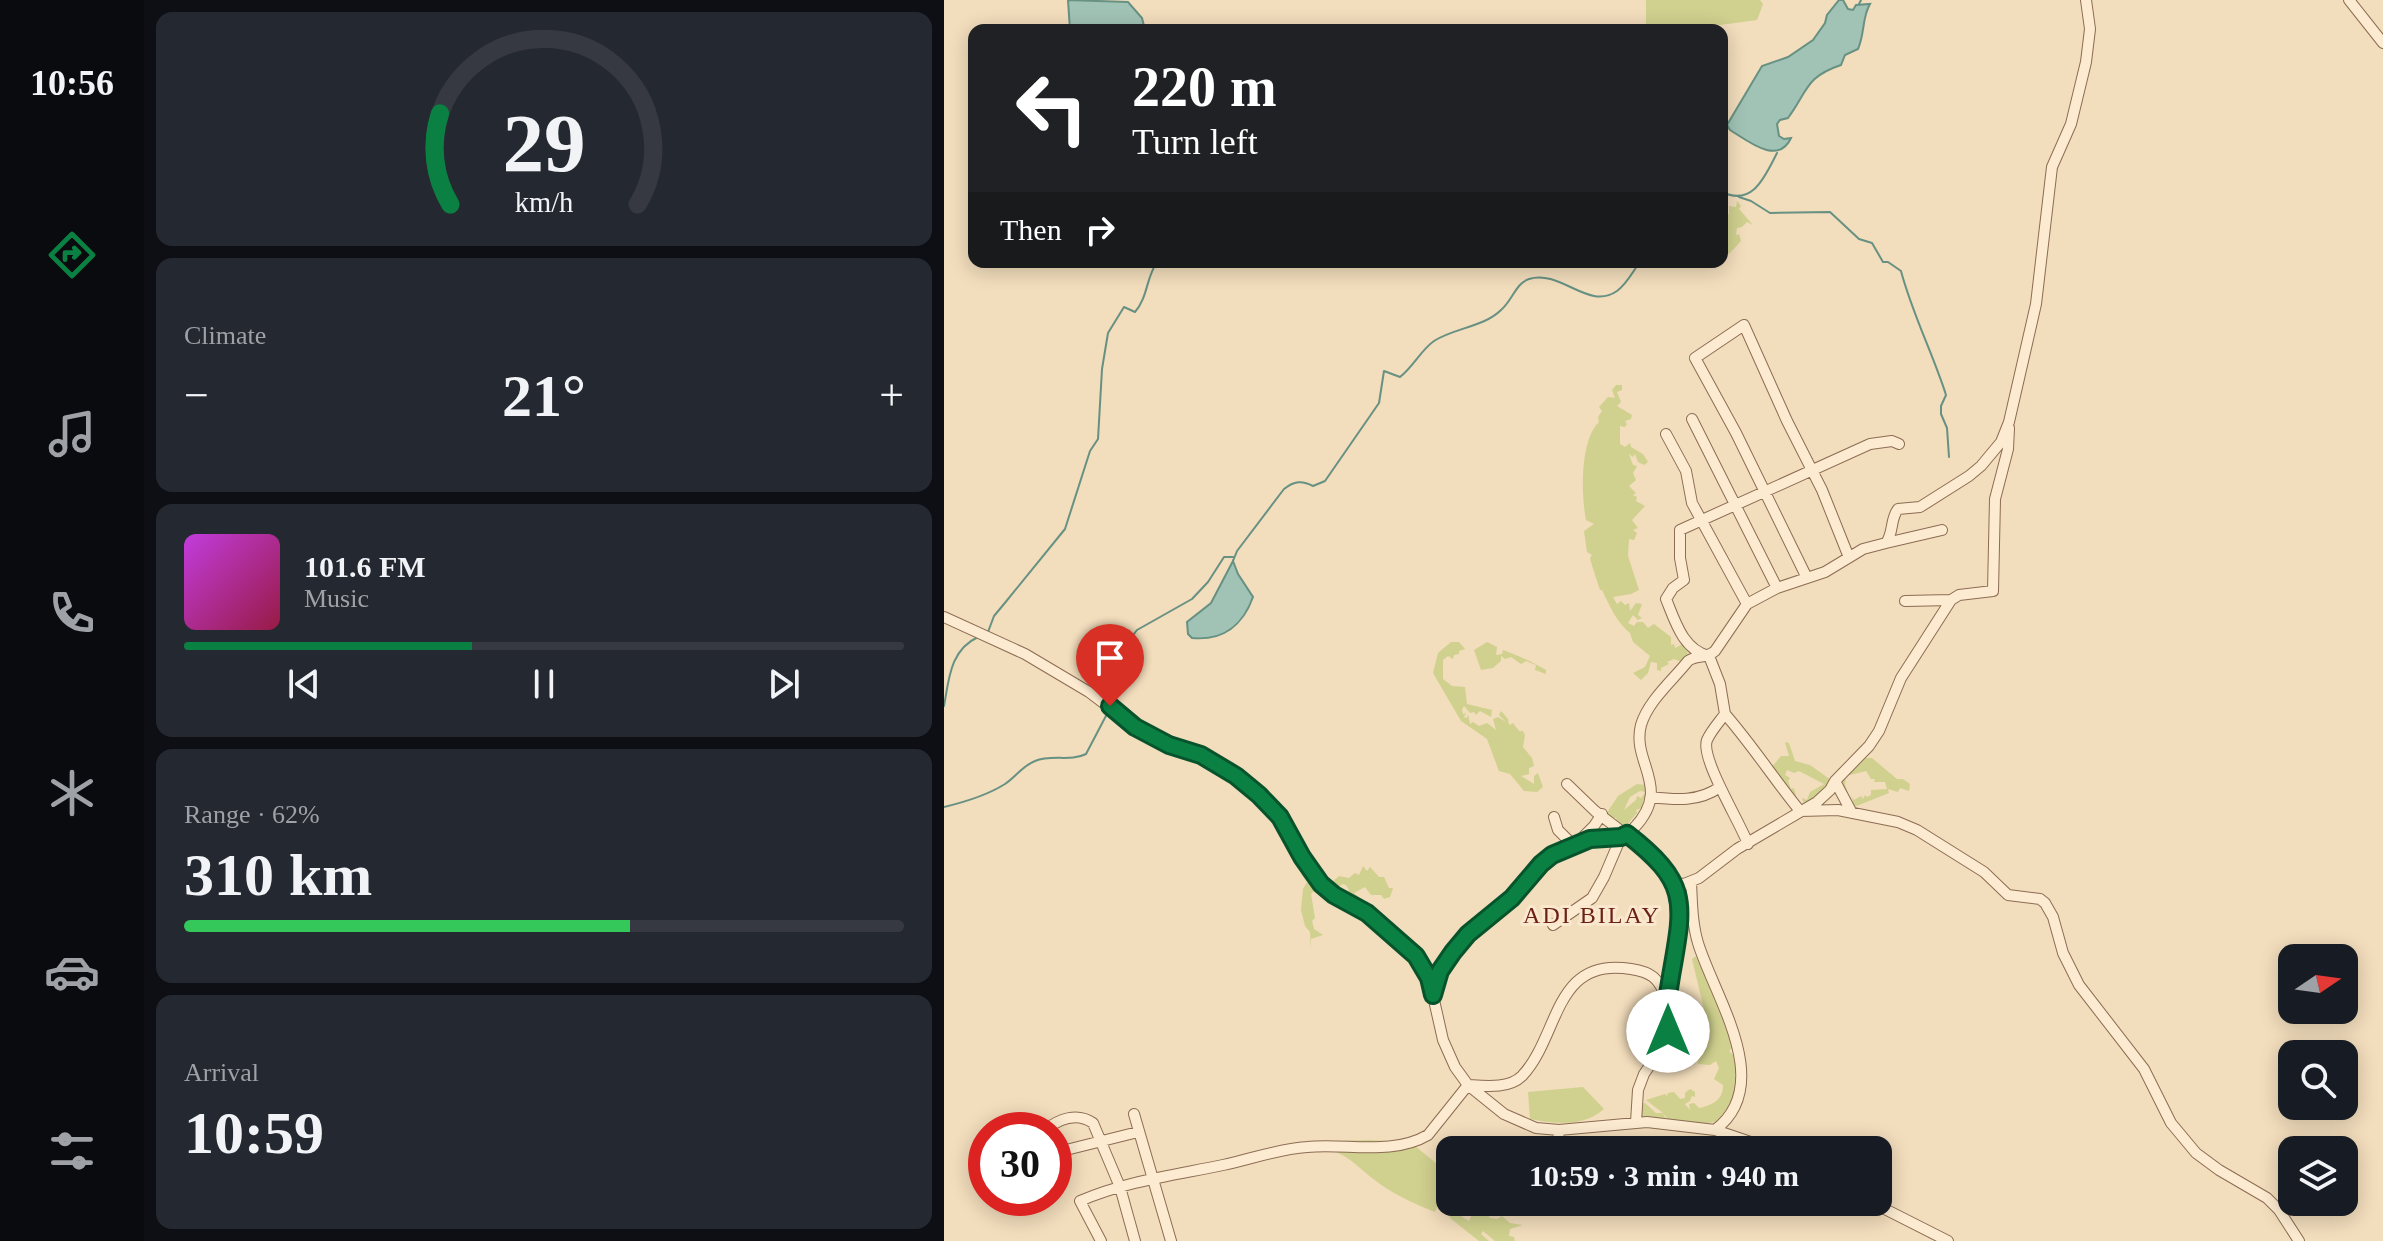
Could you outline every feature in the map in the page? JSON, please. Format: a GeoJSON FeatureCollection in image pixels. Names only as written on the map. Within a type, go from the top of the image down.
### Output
{"type":"FeatureCollection","features":[{"type":"Feature","properties":{"kind":"street"},"geometry":{"type":"LineString","coordinates":[[1886,543],[1893,532],[1894,514],[1898,509],[1920,507],[1969,476],[2001,442],[2009,422],[2036,304],[2052,167],[2075,112],[2086,62],[2090,29],[2086,0]]}},
{"type":"Feature","properties":{"kind":"street"},"geometry":{"type":"LineString","coordinates":[[2349,0],[2383,43]]}},
{"type":"Feature","properties":{"kind":"street"},"geometry":{"type":"LineString","coordinates":[[1807,578],[1695,358],[1744,325],[1848,555]]}},
{"type":"Feature","properties":{"kind":"street"},"geometry":{"type":"LineString","coordinates":[[1692,419],[1777,588]]}},
{"type":"Feature","properties":{"kind":"street"},"geometry":{"type":"LineString","coordinates":[[1675,883],[1691,882],[1823,796],[1879,731],[1901,678],[1951,600],[1959,595],[1993,591],[1995,499],[2008,449],[2009,422]]}},
{"type":"Feature","properties":{"kind":"street"},"geometry":{"type":"LineString","coordinates":[[1666,434],[1686,471],[1692,503],[1747,604]]}},
{"type":"Feature","properties":{"kind":"street"},"geometry":{"type":"LineString","coordinates":[[1800,811],[1778,785],[1753,745],[1725,714],[1720,684],[1709,656],[1693,649],[1683,638],[1666,599],[1673,588],[1684,580],[1680,530],[1870,444],[1892,441],[1899,444]]}},
{"type":"Feature","properties":{"kind":"street"},"geometry":{"type":"LineString","coordinates":[[1553,925],[1592,898],[1624,835],[1635,827],[1651,797],[1650,774],[1640,746],[1642,722],[1649,708],[1688,661],[1709,656],[1747,604],[1777,588],[1825,572],[1848,555],[1942,530]]}},
{"type":"Feature","properties":{"kind":"street"},"geometry":{"type":"LineString","coordinates":[[1905,601],[1951,600]]}},
{"type":"Feature","properties":{"kind":"street"},"geometry":{"type":"LineString","coordinates":[[944,617],[1025,654],[1089,692],[1135,727],[1169,745],[1201,755],[1236,776],[1280,817],[1321,884],[1367,913],[1416,956],[1429,978],[1447,1051],[1468,1085],[1514,1120],[1536,1128],[1559,1130],[1636,1122],[1715,1130],[1735,1136]]}},
{"type":"Feature","properties":{"kind":"street"},"geometry":{"type":"LineString","coordinates":[[1725,714],[1706,741],[1709,765],[1741,824],[1748,844]]}},
{"type":"Feature","properties":{"kind":"street"},"geometry":{"type":"LineString","coordinates":[[1835,781],[1852,813]]}},
{"type":"Feature","properties":{"kind":"street"},"geometry":{"type":"LineString","coordinates":[[1567,784],[1595,811],[1651,854],[1675,883],[1681,902],[1664,1010],[1667,1040],[1644,1074],[1638,1090],[1636,1122]]}},
{"type":"Feature","properties":{"kind":"street"},"geometry":{"type":"LineString","coordinates":[[1651,797],[1672,800],[1699,798],[1720,787]]}},
{"type":"Feature","properties":{"kind":"street"},"geometry":{"type":"LineString","coordinates":[[1800,811],[1838,810],[1898,822],[1917,830],[1994,879],[2004,893],[2040,899],[2045,903],[2053,917],[2063,953],[2079,985],[2144,1069],[2171,1123],[2196,1153],[2267,1198],[2279,1210],[2299,1241]]}},
{"type":"Feature","properties":{"kind":"street"},"geometry":{"type":"LineString","coordinates":[[1574,846],[1602,814]]}},
{"type":"Feature","properties":{"kind":"street"},"geometry":{"type":"LineString","coordinates":[[1554,817],[1558,830],[1574,846]]}},
{"type":"Feature","properties":{"kind":"street"},"geometry":{"type":"LineString","coordinates":[[1433,995],[1440,971],[1468,934],[1512,898],[1541,864],[1552,855],[1590,839],[1624,835]]}},
{"type":"Feature","properties":{"kind":"street"},"geometry":{"type":"LineString","coordinates":[[1691,882],[1697,940],[1738,1047],[1741,1072],[1733,1112],[1737,1128],[1746,1136]]}},
{"type":"Feature","properties":{"kind":"street"},"geometry":{"type":"LineString","coordinates":[[1468,1085],[1500,1085],[1514,1082],[1522,1076],[1544,1045],[1562,997],[1578,982],[1599,970],[1629,969],[1653,975],[1659,980],[1666,998]]}},
{"type":"Feature","properties":{"kind":"street"},"geometry":{"type":"LineString","coordinates":[[1101,1241],[1080,1201],[1154,1178],[1308,1146],[1364,1147],[1413,1142],[1428,1135],[1468,1085]]}},
{"type":"Feature","properties":{"kind":"street"},"geometry":{"type":"LineString","coordinates":[[1715,1130],[1733,1112]]}},
{"type":"Feature","properties":{"kind":"street"},"geometry":{"type":"LineString","coordinates":[[1134,1114],[1171,1241]]}},
{"type":"Feature","properties":{"kind":"street"},"geometry":{"type":"LineString","coordinates":[[1072,1119],[1084,1118],[1093,1123],[1120,1187],[1135,1241]]}},
{"type":"Feature","properties":{"kind":"street"},"geometry":{"type":"LineString","coordinates":[[1558,1136],[1559,1130]]}},
{"type":"Feature","properties":{"kind":"street"},"geometry":{"type":"LineString","coordinates":[[1072,1148],[1138,1132]]}},
{"type":"Feature","properties":{"kind":"street"},"geometry":{"type":"LineString","coordinates":[[1892,1213],[1948,1241]]}},
{"type":"Feature","properties":{"kind":"green space"},"geometry":{"type":"Polygon","coordinates":[[[1646,0],[1760,0],[1763,4],[1757,20],[1727,24],[1646,24],[1646,0]]]}},
{"type":"Feature","properties":{"kind":"green space"},"geometry":{"type":"Polygon","coordinates":[[[1737,201],[1741,206],[1739,209],[1753,225],[1747,222],[1737,228],[1736,235],[1739,234],[1741,241],[1729,254],[1729,206],[1736,207],[1737,201]]]}},
{"type":"Feature","properties":{"kind":"green space"},"geometry":{"type":"Polygon","coordinates":[[[1616,385],[1622,385],[1622,390],[1617,392],[1621,402],[1617,406],[1632,415],[1625,421],[1625,427],[1620,426],[1620,444],[1625,447],[1630,443],[1648,462],[1644,465],[1638,462],[1635,454],[1633,457],[1629,454],[1633,465],[1637,466],[1633,473],[1636,480],[1629,486],[1636,493],[1633,495],[1637,497],[1636,501],[1645,506],[1632,520],[1638,528],[1633,530],[1637,533],[1634,540],[1629,539],[1628,556],[1639,590],[1613,597],[1617,604],[1621,601],[1625,605],[1629,603],[1630,611],[1636,603],[1642,604],[1638,615],[1642,618],[1638,620],[1633,615],[1628,623],[1634,626],[1637,622],[1643,622],[1648,628],[1654,624],[1671,637],[1671,645],[1674,644],[1675,648],[1683,644],[1688,653],[1682,662],[1674,659],[1667,662],[1669,664],[1661,671],[1657,670],[1657,663],[1651,662],[1648,673],[1641,680],[1633,673],[1645,667],[1650,656],[1633,642],[1600,590],[1590,558],[1592,555],[1587,552],[1584,531],[1594,524],[1586,520],[1584,509],[1585,454],[1588,441],[1599,422],[1602,411],[1599,407],[1608,397],[1615,398],[1612,390],[1616,385]]]}},
{"type":"Feature","properties":{"kind":"green space"},"geometry":{"type":"Polygon","coordinates":[[[1451,642],[1459,642],[1465,649],[1454,655],[1453,659],[1448,656],[1443,660],[1443,679],[1452,686],[1465,687],[1467,704],[1492,710],[1491,717],[1480,711],[1476,715],[1464,706],[1464,717],[1467,718],[1468,714],[1470,724],[1473,722],[1479,726],[1487,723],[1496,730],[1493,719],[1498,717],[1506,722],[1499,715],[1501,711],[1509,725],[1513,723],[1519,731],[1523,731],[1523,747],[1534,766],[1529,768],[1529,774],[1521,776],[1534,784],[1534,776],[1538,773],[1543,787],[1537,792],[1524,791],[1510,774],[1499,771],[1487,739],[1461,721],[1433,673],[1438,653],[1451,642]]]}},
{"type":"Feature","properties":{"kind":"green space"},"geometry":{"type":"Polygon","coordinates":[[[1487,642],[1497,647],[1496,655],[1502,654],[1503,650],[1509,652],[1530,661],[1546,670],[1546,674],[1535,670],[1536,665],[1526,661],[1521,664],[1511,657],[1505,659],[1501,656],[1501,661],[1493,668],[1481,670],[1474,650],[1487,642]]]}},
{"type":"Feature","properties":{"kind":"green space"},"geometry":{"type":"Polygon","coordinates":[[[1785,742],[1789,743],[1795,761],[1810,765],[1831,780],[1824,794],[1804,804],[1802,798],[1807,800],[1810,792],[1824,784],[1799,771],[1794,773],[1787,770],[1785,775],[1790,778],[1788,781],[1791,789],[1794,788],[1797,800],[1772,767],[1781,756],[1789,756],[1785,742]]]}},
{"type":"Feature","properties":{"kind":"green space"},"geometry":{"type":"Polygon","coordinates":[[[1865,758],[1872,758],[1897,779],[1910,784],[1909,791],[1888,789],[1889,793],[1854,807],[1852,797],[1854,800],[1861,796],[1863,799],[1865,795],[1871,795],[1871,790],[1887,789],[1885,782],[1874,782],[1875,779],[1871,779],[1866,771],[1846,776],[1848,794],[1844,794],[1838,768],[1852,771],[1865,758]]]}},
{"type":"Feature","properties":{"kind":"green space"},"geometry":{"type":"Polygon","coordinates":[[[1637,784],[1647,785],[1646,792],[1640,791],[1630,797],[1624,810],[1637,796],[1641,798],[1645,793],[1646,796],[1642,808],[1636,810],[1627,829],[1617,823],[1616,818],[1606,814],[1618,796],[1637,784]]]}},
{"type":"Feature","properties":{"kind":"green space"},"geometry":{"type":"Polygon","coordinates":[[[1363,866],[1367,871],[1370,867],[1379,877],[1384,877],[1389,888],[1393,888],[1390,897],[1384,899],[1381,895],[1371,895],[1365,887],[1354,893],[1360,898],[1358,905],[1346,893],[1349,890],[1346,885],[1331,887],[1339,876],[1349,878],[1355,873],[1359,875],[1363,866]]]}},
{"type":"Feature","properties":{"kind":"green space"},"geometry":{"type":"Polygon","coordinates":[[[1308,872],[1326,894],[1323,899],[1314,891],[1311,894],[1314,929],[1323,935],[1311,939],[1311,950],[1310,932],[1301,910],[1303,889],[1307,882],[1301,874],[1308,872]]]}},
{"type":"Feature","properties":{"kind":"green space"},"geometry":{"type":"Polygon","coordinates":[[[1696,956],[1728,1028],[1727,1033],[1731,1036],[1732,1048],[1729,1051],[1734,1056],[1738,1072],[1734,1076],[1738,1076],[1734,1100],[1716,1122],[1698,1124],[1668,1120],[1646,1100],[1674,1092],[1680,1099],[1685,1098],[1685,1093],[1690,1089],[1695,1092],[1695,1097],[1692,1096],[1685,1104],[1690,1110],[1689,1104],[1694,1103],[1699,1108],[1713,1103],[1723,1090],[1723,1085],[1714,1079],[1719,1068],[1716,1061],[1710,1065],[1698,1064],[1700,1032],[1708,1026],[1692,959],[1696,956]]]}},
{"type":"Feature","properties":{"kind":"green space"},"geometry":{"type":"Polygon","coordinates":[[[1583,1087],[1604,1109],[1596,1115],[1569,1123],[1530,1119],[1528,1092],[1583,1087]]]}},
{"type":"Feature","properties":{"kind":"green space"},"geometry":{"type":"Polygon","coordinates":[[[1645,1103],[1656,1113],[1663,1113],[1666,1120],[1641,1117],[1642,1104],[1645,1103]]]}},
{"type":"Feature","properties":{"kind":"green space"},"geometry":{"type":"Polygon","coordinates":[[[1335,1141],[1410,1142],[1436,1163],[1435,1212],[1372,1178],[1336,1152],[1335,1141]]]}},
{"type":"Feature","properties":{"kind":"green space"},"geometry":{"type":"Polygon","coordinates":[[[1462,1216],[1469,1221],[1471,1216],[1497,1219],[1502,1216],[1510,1223],[1523,1225],[1510,1229],[1509,1236],[1514,1237],[1515,1241],[1495,1241],[1483,1231],[1481,1234],[1489,1241],[1479,1241],[1450,1218],[1462,1216]]]}},
{"type":"Feature","properties":{"kind":"shaded area"},"geometry":{"type":"Polygon","coordinates":[[[1068,0],[1128,2],[1144,24],[1070,24],[1068,0]]]}},
{"type":"Feature","properties":{"kind":"shaded area"},"geometry":{"type":"Polygon","coordinates":[[[1839,0],[1853,10],[1856,5],[1870,4],[1858,49],[1845,55],[1841,65],[1814,80],[1788,118],[1777,124],[1779,136],[1791,138],[1785,146],[1779,150],[1762,149],[1730,130],[1728,123],[1762,66],[1788,57],[1813,40],[1839,0]]]}},
{"type":"Feature","properties":{"kind":"shaded area"},"geometry":{"type":"Polygon","coordinates":[[[1233,561],[1253,597],[1249,607],[1237,623],[1222,634],[1192,638],[1188,634],[1187,622],[1211,603],[1233,561]]]}},
{"type":"Feature","properties":{"kind":"waterway"},"geometry":{"type":"LineString","coordinates":[[1859,4],[1861,0]]}},
{"type":"Feature","properties":{"kind":"waterway"},"geometry":{"type":"LineString","coordinates":[[1728,194],[1742,195],[1757,187],[1777,153]]}},
{"type":"Feature","properties":{"kind":"waterway"},"geometry":{"type":"LineString","coordinates":[[1739,197],[1770,213],[1830,212],[1859,239],[1872,243],[1883,262],[1901,271],[1946,395],[1941,414],[1947,428],[1949,457]]}},
{"type":"Feature","properties":{"kind":"waterway"},"geometry":{"type":"LineString","coordinates":[[988,632],[994,616],[1065,529],[1090,451],[1098,439],[1102,369],[1108,333],[1124,307],[1135,312],[1154,268]]}},
{"type":"Feature","properties":{"kind":"waterway"},"geometry":{"type":"LineString","coordinates":[[1233,561],[1237,551],[1284,489],[1298,482],[1313,486],[1325,481],[1379,403],[1384,371],[1400,377],[1434,341],[1494,316],[1529,279],[1552,279],[1585,293],[1606,296],[1621,288],[1636,268]]}},
{"type":"Feature","properties":{"kind":"waterway"},"geometry":{"type":"LineString","coordinates":[[1110,702],[1113,666],[1137,630],[1192,599],[1208,582],[1224,557],[1233,557]]}},
{"type":"Feature","properties":{"kind":"waterway"},"geometry":{"type":"LineString","coordinates":[[944,706],[956,657],[978,637]]}},
{"type":"Feature","properties":{"kind":"waterway"},"geometry":{"type":"LineString","coordinates":[[944,807],[998,788],[1035,761],[1086,754],[1108,712]]}},
{"type":"Feature","properties":{"kind":"district","name":"ADI BILAY"},"geometry":{"type":"Point","coordinates":[1592,915]}},
{"type":"Feature","properties":{"kind":"route"},"geometry":{"type":"LineString","coordinates":[[1110,706],[1135,727],[1169,745],[1201,755],[1236,776],[1259,795],[1280,817],[1321,884],[1367,913],[1416,956],[1429,978],[1433,995],[1440,971],[1453,952],[1468,934],[1512,898],[1541,864],[1552,855],[1590,839],[1627,834],[1651,854],[1675,883],[1681,902],[1664,1010],[1668,1031]]}}]}
